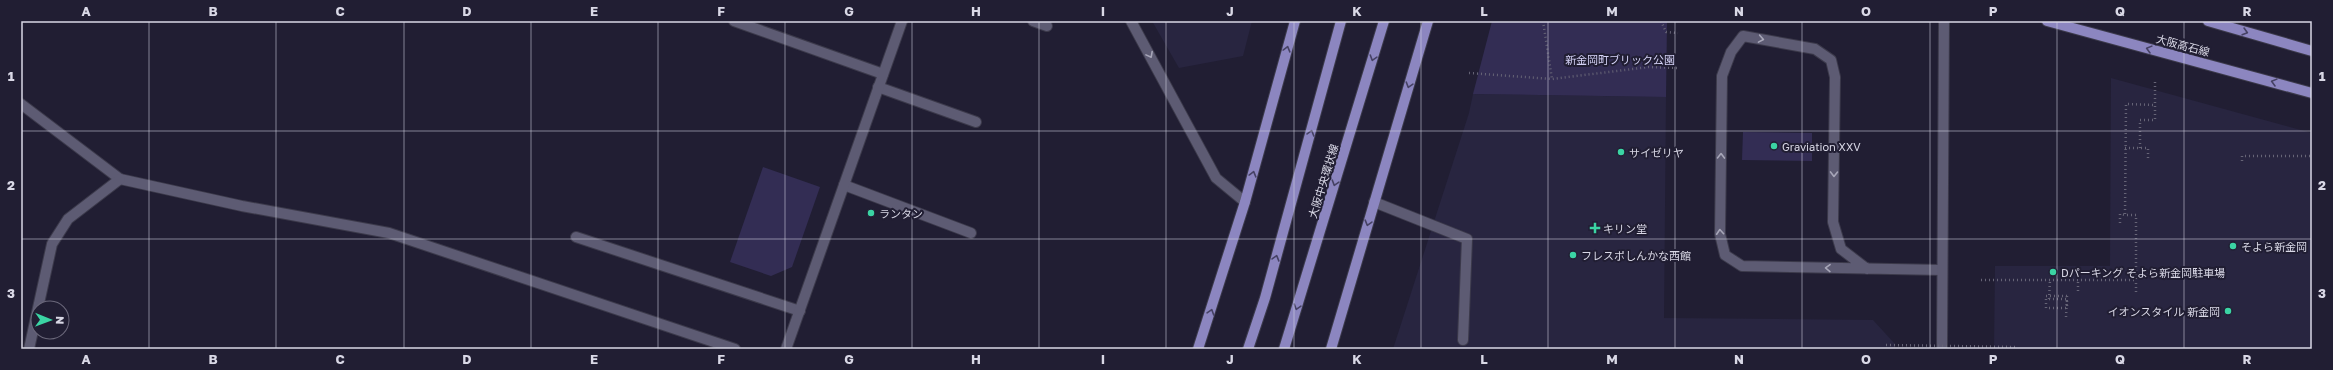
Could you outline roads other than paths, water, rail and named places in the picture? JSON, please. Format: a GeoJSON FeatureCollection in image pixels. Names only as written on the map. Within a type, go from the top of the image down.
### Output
{"type":"FeatureCollection","features":[{"type":"Feature","properties":{"kind":"main road"},"geometry":{"type":"LineString","coordinates":[[1198,349],[1245,202],[1295,21]]}},
{"type":"Feature","properties":{"kind":"main road"},"geometry":{"type":"LineString","coordinates":[[1248,349],[1265,298],[1341,21]]}},
{"type":"Feature","properties":{"kind":"main road","name":"大阪中央環状線"},"geometry":{"type":"LineString","coordinates":[[1284,349],[1384,21]]}},
{"type":"Feature","properties":{"kind":"main road"},"geometry":{"type":"LineString","coordinates":[[1331,349],[1428,21]]}},
{"type":"Feature","properties":{"kind":"main road","name":"大阪高石線"},"geometry":{"type":"LineString","coordinates":[[2047,21],[2312,93]]}},
{"type":"Feature","properties":{"kind":"main road"},"geometry":{"type":"LineString","coordinates":[[2208,21],[2312,51]]}},
{"type":"Feature","properties":{"kind":"street"},"geometry":{"type":"LineString","coordinates":[[734,21],[883,74]]}},
{"type":"Feature","properties":{"kind":"street"},"geometry":{"type":"LineString","coordinates":[[786,349],[902,21]]}},
{"type":"Feature","properties":{"kind":"street"},"geometry":{"type":"LineString","coordinates":[[1033,21],[1047,26]]}},
{"type":"Feature","properties":{"kind":"street"},"geometry":{"type":"LineString","coordinates":[[1131,21],[1216,178],[1245,202]]}},
{"type":"Feature","properties":{"kind":"street"},"geometry":{"type":"LineString","coordinates":[[1942,349],[1944,21]]}},
{"type":"Feature","properties":{"kind":"street"},"geometry":{"type":"LineString","coordinates":[[1867,269],[1841,249],[1833,222],[1835,77],[1831,60],[1815,49],[1743,36],[1731,52],[1722,76],[1720,234],[1725,255],[1742,266],[1867,269],[1942,270]]}},
{"type":"Feature","properties":{"kind":"street"},"geometry":{"type":"LineString","coordinates":[[878,87],[976,122]]}},
{"type":"Feature","properties":{"kind":"street"},"geometry":{"type":"LineString","coordinates":[[21,104],[120,179],[242,206],[389,233],[734,349]]}},
{"type":"Feature","properties":{"kind":"street"},"geometry":{"type":"LineString","coordinates":[[29,349],[52,244],[68,220],[120,179]]}},
{"type":"Feature","properties":{"kind":"street"},"geometry":{"type":"LineString","coordinates":[[844,185],[971,233]]}},
{"type":"Feature","properties":{"kind":"street"},"geometry":{"type":"LineString","coordinates":[[1374,202],[1467,239],[1463,340]]}},
{"type":"Feature","properties":{"kind":"street"},"geometry":{"type":"LineString","coordinates":[[576,237],[800,311]]}},
{"type":"Feature","properties":{"kind":"place","name":"Graviation XXV"},"geometry":{"type":"Point","coordinates":[1774,146]}},
{"type":"Feature","properties":{"kind":"place","name":"サイゼリヤ"},"geometry":{"type":"Point","coordinates":[1621,152]}},
{"type":"Feature","properties":{"kind":"place","name":"ランタン"},"geometry":{"type":"Point","coordinates":[871,213]}},
{"type":"Feature","properties":{"kind":"place","name":"キリン堂"},"geometry":{"type":"Point","coordinates":[1595,228]}},
{"type":"Feature","properties":{"kind":"place","name":"そよら新金岡"},"geometry":{"type":"Point","coordinates":[2233,246]}},
{"type":"Feature","properties":{"kind":"place","name":"フレスポしんかな西館"},"geometry":{"type":"Point","coordinates":[1573,255]}},
{"type":"Feature","properties":{"kind":"place","name":"Dパーキング そよら新金岡駐車場"},"geometry":{"type":"Point","coordinates":[2053,272]}},
{"type":"Feature","properties":{"kind":"place","name":"イオンスタイル 新金岡"},"geometry":{"type":"Point","coordinates":[2228,311]}},
{"type":"Feature","properties":{"kind":"park label","name":"新金岡町ブリック公園"},"geometry":{"type":"Point","coordinates":[1620,59]}}]}
